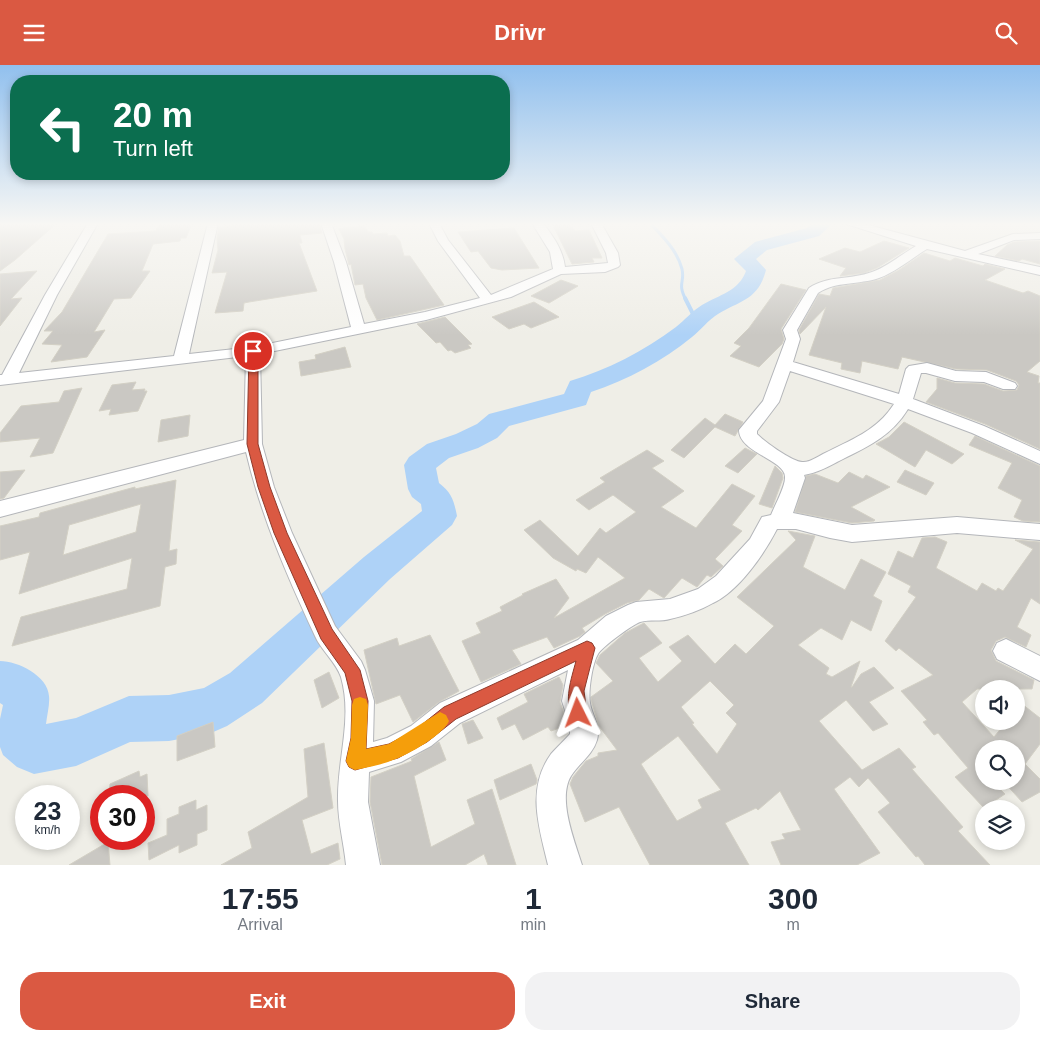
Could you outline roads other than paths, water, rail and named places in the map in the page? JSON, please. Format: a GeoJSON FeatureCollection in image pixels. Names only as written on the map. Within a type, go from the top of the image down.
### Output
{"type":"FeatureCollection","features":[{"type":"Feature","properties":{"kind":"street"},"geometry":{"type":"LineString","coordinates":[[4,380],[71,260]]}},
{"type":"Feature","properties":{"kind":"street"},"geometry":{"type":"LineString","coordinates":[[180,360],[204,260]]}},
{"type":"Feature","properties":{"kind":"street"},"geometry":{"type":"LineString","coordinates":[[339,260],[358,328]]}},
{"type":"Feature","properties":{"kind":"street"},"geometry":{"type":"LineString","coordinates":[[458,260],[488,301]]}},
{"type":"Feature","properties":{"kind":"street"},"geometry":{"type":"LineString","coordinates":[[558,260],[559,271]]}},
{"type":"Feature","properties":{"kind":"street"},"geometry":{"type":"LineString","coordinates":[[4,380],[253,351],[358,328],[426,316],[488,301],[559,271],[605,268],[614,265],[613,260]]}},
{"type":"Feature","properties":{"kind":"street"},"geometry":{"type":"LineString","coordinates":[[900,260],[876,275],[829,283],[813,291],[790,330],[794,339],[770,402],[748,430],[748,435],[752,440],[799,469],[811,467],[867,441],[892,422],[904,402],[914,369],[927,368],[955,376],[986,377],[1009,386]]}},
{"type":"Feature","properties":{"kind":"street"},"geometry":{"type":"LineString","coordinates":[[991,260],[1040,271]]}},
{"type":"Feature","properties":{"kind":"street"},"geometry":{"type":"LineString","coordinates":[[253,351],[253,444],[264,487],[281,533],[326,634],[352,670],[360,701],[359,738],[355,761],[353,802],[362,865]]}},
{"type":"Feature","properties":{"kind":"street"},"geometry":{"type":"LineString","coordinates":[[783,364],[904,402],[1018,447],[1040,458]]}},
{"type":"Feature","properties":{"kind":"street"},"geometry":{"type":"LineString","coordinates":[[0,509],[253,444]]}},
{"type":"Feature","properties":{"kind":"street"},"geometry":{"type":"LineString","coordinates":[[780,519],[795,478],[788,463]]}},
{"type":"Feature","properties":{"kind":"street"},"geometry":{"type":"LineString","coordinates":[[355,761],[392,752],[421,736],[450,713],[587,648],[615,624],[636,612],[670,609],[706,596],[724,583],[758,545],[769,523],[780,519],[794,520],[839,532],[885,533],[945,525],[997,526],[1040,532]]}},
{"type":"Feature","properties":{"kind":"street"},"geometry":{"type":"LineString","coordinates":[[565,865],[551,811],[550,794],[554,777],[561,765],[580,744],[584,735],[576,701],[576,691],[587,648]]}},
{"type":"Feature","properties":{"kind":"street"},"geometry":{"type":"LineString","coordinates":[[1006,651],[1040,669]]}},
{"type":"Feature","properties":{"kind":"waterway"},"geometry":{"type":"LineString","coordinates":[[679,260],[683,274],[682,290],[686,300]]}},
{"type":"Feature","properties":{"kind":"waterway"},"geometry":{"type":"LineString","coordinates":[[0,682],[6,682],[27,695],[20,738],[34,750],[76,742],[129,719],[169,718],[211,710],[246,688],[377,568],[440,516],[437,499],[424,489],[420,465],[438,451],[467,441],[487,431],[499,420],[576,399],[579,387],[610,377],[658,349],[683,333],[709,310],[732,299],[752,284],[756,270],[745,260]]}},
{"type":"Feature","properties":{"kind":"waterway"},"geometry":{"type":"LineString","coordinates":[[686,300],[696,320]]}}]}
